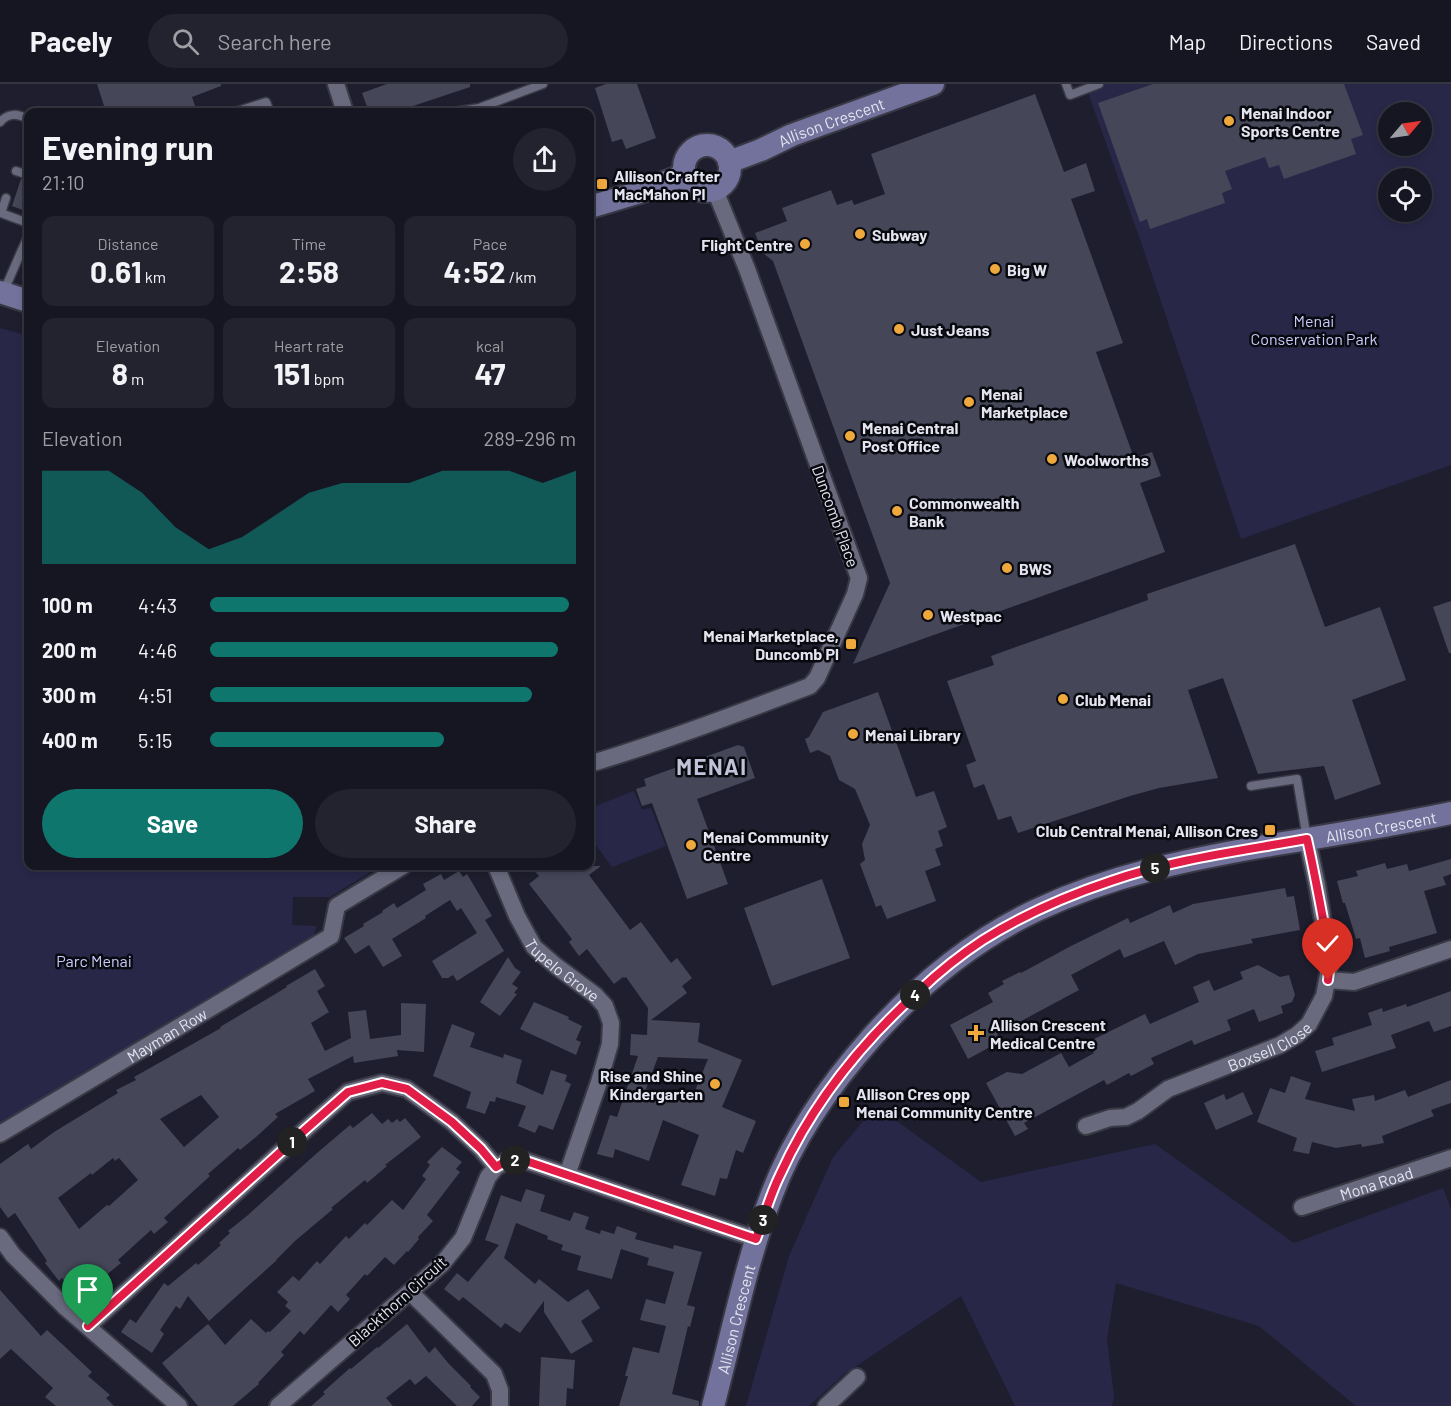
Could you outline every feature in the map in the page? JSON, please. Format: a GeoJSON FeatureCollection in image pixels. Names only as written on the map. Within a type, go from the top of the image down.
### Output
{"type":"FeatureCollection","features":[{"type":"Feature","properties":{"kind":"street"},"geometry":{"type":"LineString","coordinates":[[336,84],[344,108]]}},
{"type":"Feature","properties":{"kind":"street","name":"Allison Crescent"},"geometry":{"type":"LineString","coordinates":[[729,162],[792,135],[933,84]]}},
{"type":"Feature","properties":{"kind":"street"},"geometry":{"type":"LineString","coordinates":[[707,144],[721,149],[729,162],[729,176],[725,183],[715,190],[705,192],[697,190],[690,185],[684,175],[683,163],[687,155],[699,146],[707,144]]}},
{"type":"Feature","properties":{"kind":"street"},"geometry":{"type":"LineString","coordinates":[[594,206],[640,192],[684,175]]}},
{"type":"Feature","properties":{"kind":"street","name":"Duncomb Place"},"geometry":{"type":"LineString","coordinates":[[594,762],[634,751],[810,686],[817,678],[855,594],[859,578],[747,269],[715,190]]}},
{"type":"Feature","properties":{"kind":"street"},"geometry":{"type":"LineString","coordinates":[[1,292],[24,300]]}},
{"type":"Feature","properties":{"kind":"street","name":"Allison Crescent"},"geometry":{"type":"LineString","coordinates":[[713,1406],[756,1239],[772,1193],[795,1145],[822,1098],[847,1066],[888,1019],[937,974],[984,940],[1036,910],[1112,880],[1194,859],[1451,813]]}},
{"type":"Feature","properties":{"kind":"street","name":"Boxsell Close"},"geometry":{"type":"LineString","coordinates":[[1086,1126],[1138,1112],[1168,1089],[1280,1045],[1297,1035],[1309,1024],[1324,996],[1330,964],[1307,839]]}},
{"type":"Feature","properties":{"kind":"street","name":"Mayman Row"},"geometry":{"type":"LineString","coordinates":[[0,1134],[332,936],[337,906],[396,870]]}},
{"type":"Feature","properties":{"kind":"street","name":"Tupelo Grove"},"geometry":{"type":"LineString","coordinates":[[498,870],[517,916],[534,947],[595,995],[605,1006],[611,1023],[610,1044],[599,1082],[567,1175]]}},
{"type":"Feature","properties":{"kind":"street"},"geometry":{"type":"LineString","coordinates":[[1328,980],[1354,982],[1451,949]]}},
{"type":"Feature","properties":{"kind":"street"},"geometry":{"type":"LineString","coordinates":[[88,1326],[348,1092],[382,1083],[407,1089],[452,1122],[481,1149],[496,1167],[508,1160],[526,1161],[756,1239]]}},
{"type":"Feature","properties":{"kind":"street","name":"Mona Road"},"geometry":{"type":"LineString","coordinates":[[1302,1207],[1451,1158]]}},
{"type":"Feature","properties":{"kind":"street","name":"Blackthorn Circuit"},"geometry":{"type":"LineString","coordinates":[[278,1406],[442,1264],[463,1238],[488,1177],[496,1167]]}},
{"type":"Feature","properties":{"kind":"street"},"geometry":{"type":"LineString","coordinates":[[0,1237],[13,1255],[66,1308],[179,1406]]}},
{"type":"Feature","properties":{"kind":"street"},"geometry":{"type":"LineString","coordinates":[[410,1292],[494,1374],[500,1390],[500,1406]]}},
{"type":"Feature","properties":{"kind":"street"},"geometry":{"type":"LineString","coordinates":[[826,1406],[857,1377]]}},
{"type":"Feature","properties":{"kind":"lane"},"geometry":{"type":"LineString","coordinates":[[478,108],[543,84]]}},
{"type":"Feature","properties":{"kind":"lane"},"geometry":{"type":"LineString","coordinates":[[1066,84],[1070,94],[1099,84]]}},
{"type":"Feature","properties":{"kind":"lane"},"geometry":{"type":"LineString","coordinates":[[247,108],[266,102],[268,108]]}},
{"type":"Feature","properties":{"kind":"lane"},"geometry":{"type":"LineString","coordinates":[[0,122],[8,116],[18,114],[24,117]]}},
{"type":"Feature","properties":{"kind":"lane"},"geometry":{"type":"LineString","coordinates":[[16,171],[24,172]]}},
{"type":"Feature","properties":{"kind":"lane"},"geometry":{"type":"LineString","coordinates":[[6,198],[1,214],[24,222]]}},
{"type":"Feature","properties":{"kind":"lane"},"geometry":{"type":"LineString","coordinates":[[1,292],[24,244]]}},
{"type":"Feature","properties":{"kind":"lane"},"geometry":{"type":"LineString","coordinates":[[1251,786],[1297,779],[1307,839]]}},
{"type":"Feature","properties":{"kind":"green space","name":"Menai Conservation Park"},"geometry":{"type":"Polygon","coordinates":[[[1085,84],[1451,84],[1451,465],[1241,539],[1085,84]]]}},
{"type":"Feature","properties":{"kind":"green space","name":"Parc Menai"},"geometry":{"type":"Polygon","coordinates":[[[0,328],[24,335],[24,870],[374,870],[330,897],[293,897],[292,925],[316,926],[314,937],[0,1125],[0,328]]]}},
{"type":"Feature","properties":{"kind":"green space"},"geometry":{"type":"Polygon","coordinates":[[[634,791],[642,810],[651,808],[666,846],[612,867],[594,842],[594,806],[634,791]]]}},
{"type":"Feature","properties":{"kind":"green space"},"geometry":{"type":"Polygon","coordinates":[[[876,1106],[981,1182],[1155,1144],[1294,1243],[1443,1188],[1451,1209],[1451,1406],[1356,1406],[1259,1326],[1116,1283],[1107,1339],[1114,1396],[1112,1406],[1015,1406],[961,1296],[843,1375],[809,1406],[746,1406],[789,1256],[833,1157],[876,1106]]]}},
{"type":"Feature","properties":{"kind":"building"},"geometry":{"type":"Polygon","coordinates":[[[97,84],[221,84],[221,86],[192,97],[196,108],[105,108],[97,84]]]}},
{"type":"Feature","properties":{"kind":"building"},"geometry":{"type":"Polygon","coordinates":[[[387,84],[470,84],[470,87],[407,108],[368,108],[362,93],[387,84]]]}},
{"type":"Feature","properties":{"kind":"building"},"geometry":{"type":"Polygon","coordinates":[[[606,84],[637,84],[656,138],[626,149],[622,139],[612,142],[595,88],[606,84]]]}},
{"type":"Feature","properties":{"kind":"building"},"geometry":{"type":"Polygon","coordinates":[[[1153,84],[1344,84],[1363,135],[1351,139],[1356,154],[1284,179],[1279,165],[1269,168],[1265,157],[1225,171],[1232,189],[1222,193],[1225,203],[1150,229],[1147,219],[1140,222],[1098,103],[1153,84]]]}},
{"type":"Feature","properties":{"kind":"building","name":"Menai Marketplace"},"geometry":{"type":"Polygon","coordinates":[[[1035,94],[1064,172],[1086,163],[1095,191],[1071,199],[1123,343],[1096,352],[1134,458],[1152,452],[1161,476],[1140,483],[1165,552],[853,664],[890,583],[773,261],[763,253],[755,233],[787,221],[782,208],[831,190],[837,205],[852,200],[854,205],[885,194],[871,154],[1035,94]]]}},
{"type":"Feature","properties":{"kind":"building"},"geometry":{"type":"Polygon","coordinates":[[[21,179],[24,180],[24,210],[12,206],[21,179]]]}},
{"type":"Feature","properties":{"kind":"building","name":"Club Menai"},"geometry":{"type":"Polygon","coordinates":[[[1295,544],[1325,627],[1380,607],[1406,680],[1352,700],[1381,784],[1335,800],[1324,766],[1258,774],[1223,678],[1188,690],[1218,778],[1159,788],[1018,833],[1011,816],[998,820],[984,784],[974,788],[966,765],[976,761],[947,681],[994,665],[991,656],[1148,600],[1147,594],[1295,544]]]}},
{"type":"Feature","properties":{"kind":"building"},"geometry":{"type":"Polygon","coordinates":[[[1451,601],[1451,653],[1449,653],[1433,607],[1451,601]]]}},
{"type":"Feature","properties":{"kind":"building"},"geometry":{"type":"Polygon","coordinates":[[[878,692],[916,797],[934,791],[947,827],[938,831],[943,846],[935,849],[941,865],[925,871],[936,901],[887,919],[881,905],[876,907],[860,864],[865,860],[862,844],[870,825],[855,789],[839,780],[830,756],[818,750],[810,753],[805,739],[809,737],[823,712],[878,692]]]}},
{"type":"Feature","properties":{"kind":"building","name":"Menai Community Centre"},"geometry":{"type":"Polygon","coordinates":[[[738,745],[744,747],[755,778],[697,799],[728,884],[687,899],[652,803],[642,806],[636,789],[646,786],[644,779],[738,745]]]}},
{"type":"Feature","properties":{"kind":"building"},"geometry":{"type":"Polygon","coordinates":[[[1451,859],[1451,874],[1443,877],[1446,885],[1424,891],[1437,933],[1389,947],[1390,951],[1365,958],[1360,938],[1356,939],[1337,881],[1358,876],[1356,871],[1385,863],[1387,869],[1407,864],[1409,871],[1451,859]]]}},
{"type":"Feature","properties":{"kind":"building"},"geometry":{"type":"Polygon","coordinates":[[[594,866],[601,866],[589,875],[630,930],[641,922],[671,963],[677,958],[692,978],[682,986],[687,993],[651,1020],[700,1023],[698,1042],[742,1060],[722,1107],[756,1121],[743,1153],[736,1150],[727,1179],[720,1178],[715,1196],[681,1185],[699,1135],[663,1120],[649,1161],[615,1149],[613,1158],[597,1154],[610,1115],[617,1117],[638,1056],[630,1055],[631,1034],[647,1035],[648,1008],[626,977],[614,984],[587,949],[579,956],[569,942],[572,939],[529,884],[539,876],[534,870],[594,870],[594,866]],[[658,1057],[646,1089],[690,1103],[708,1059],[658,1057]]]}},
{"type":"Feature","properties":{"kind":"building"},"geometry":{"type":"Polygon","coordinates":[[[459,871],[463,877],[467,874],[492,916],[485,920],[504,951],[457,981],[453,975],[442,978],[432,961],[477,933],[461,908],[457,911],[450,900],[392,939],[402,956],[383,967],[369,945],[355,954],[344,938],[394,903],[397,908],[426,890],[423,884],[441,874],[444,880],[459,871]]]}},
{"type":"Feature","properties":{"kind":"building"},"geometry":{"type":"Polygon","coordinates":[[[822,879],[850,958],[772,986],[744,908],[822,879]]]}},
{"type":"Feature","properties":{"kind":"building"},"geometry":{"type":"Polygon","coordinates":[[[1285,888],[1287,897],[1294,896],[1300,930],[1251,939],[1253,943],[1198,954],[1175,965],[1164,941],[1124,958],[1120,949],[1071,975],[1079,990],[997,1034],[1001,1041],[968,1059],[950,1025],[993,1002],[988,993],[1004,984],[1002,981],[1128,918],[1130,923],[1170,905],[1173,913],[1193,904],[1285,888]]]}},
{"type":"Feature","properties":{"kind":"building"},"geometry":{"type":"Polygon","coordinates":[[[508,957],[515,968],[521,972],[512,984],[518,988],[514,993],[517,994],[500,1016],[480,1002],[508,957]]]}},
{"type":"Feature","properties":{"kind":"building"},"geometry":{"type":"Polygon","coordinates":[[[1258,965],[1280,977],[1289,975],[1295,995],[1292,1002],[1281,1006],[1283,1013],[1259,1022],[1254,1009],[1227,1020],[1231,1030],[1194,1045],[1192,1040],[1151,1058],[1154,1064],[1131,1076],[1129,1073],[1107,1085],[1104,1080],[1024,1123],[1028,1129],[1015,1136],[986,1083],[1007,1072],[1022,1074],[1061,1053],[1069,1067],[1094,1053],[1088,1042],[1145,1014],[1150,1024],[1199,1002],[1193,987],[1209,980],[1214,991],[1243,979],[1240,972],[1258,965]]]}},
{"type":"Feature","properties":{"kind":"building"},"geometry":{"type":"Polygon","coordinates":[[[315,969],[325,986],[317,991],[329,1012],[311,1023],[325,1051],[351,1038],[348,1012],[366,1010],[370,1039],[401,1035],[401,1003],[426,1004],[424,1052],[397,1050],[398,1056],[354,1063],[353,1056],[308,1079],[315,1091],[275,1114],[278,1117],[208,1174],[210,1176],[164,1218],[168,1222],[154,1234],[151,1230],[118,1260],[121,1263],[89,1289],[87,1287],[76,1296],[62,1278],[59,1281],[45,1263],[47,1261],[15,1213],[8,1218],[0,1207],[0,1164],[28,1144],[31,1149],[54,1132],[118,1093],[116,1090],[136,1080],[134,1077],[221,1028],[315,969]],[[201,1095],[160,1119],[184,1147],[219,1117],[201,1095]],[[113,1158],[58,1198],[79,1229],[138,1180],[119,1158],[115,1161],[113,1158]]]}},
{"type":"Feature","properties":{"kind":"building"},"geometry":{"type":"Polygon","coordinates":[[[1451,991],[1451,1026],[1434,1032],[1429,1021],[1391,1035],[1396,1048],[1322,1072],[1315,1051],[1334,1045],[1332,1038],[1372,1025],[1368,1013],[1382,1008],[1383,1012],[1406,1004],[1407,1007],[1451,991]]]}},
{"type":"Feature","properties":{"kind":"building"},"geometry":{"type":"Polygon","coordinates":[[[534,1002],[569,1017],[568,1019],[582,1026],[576,1040],[581,1042],[576,1055],[520,1029],[534,1002]]]}},
{"type":"Feature","properties":{"kind":"building"},"geometry":{"type":"Polygon","coordinates":[[[452,1024],[475,1033],[470,1047],[503,1058],[504,1054],[522,1060],[516,1083],[543,1095],[551,1070],[567,1075],[565,1081],[571,1084],[553,1130],[539,1125],[535,1133],[518,1126],[526,1106],[496,1097],[495,1102],[490,1101],[485,1114],[466,1108],[471,1092],[433,1076],[452,1024]]]}},
{"type":"Feature","properties":{"kind":"building"},"geometry":{"type":"Polygon","coordinates":[[[1291,1076],[1311,1083],[1305,1099],[1355,1111],[1352,1099],[1374,1095],[1375,1101],[1405,1090],[1408,1097],[1451,1080],[1451,1103],[1431,1110],[1434,1116],[1382,1136],[1384,1143],[1336,1148],[1312,1142],[1309,1154],[1293,1151],[1297,1138],[1257,1122],[1270,1088],[1285,1093],[1291,1076]]]}},
{"type":"Feature","properties":{"kind":"building"},"geometry":{"type":"Polygon","coordinates":[[[1243,1092],[1253,1114],[1216,1130],[1204,1103],[1224,1094],[1226,1100],[1243,1092]]]}},
{"type":"Feature","properties":{"kind":"building"},"geometry":{"type":"Polygon","coordinates":[[[372,1113],[382,1124],[388,1119],[392,1123],[397,1119],[400,1122],[405,1118],[421,1137],[385,1165],[387,1166],[367,1183],[365,1180],[331,1208],[333,1209],[209,1321],[188,1296],[180,1309],[176,1306],[160,1330],[164,1334],[152,1353],[121,1332],[130,1319],[136,1323],[164,1283],[168,1286],[196,1263],[198,1265],[221,1245],[219,1243],[230,1233],[228,1231],[317,1153],[350,1125],[353,1128],[372,1113]]]}},
{"type":"Feature","properties":{"kind":"building"},"geometry":{"type":"Polygon","coordinates":[[[442,1147],[462,1162],[456,1169],[460,1172],[427,1215],[433,1221],[408,1252],[394,1265],[385,1257],[346,1295],[350,1299],[338,1312],[331,1305],[304,1335],[300,1331],[281,1352],[284,1355],[259,1384],[233,1406],[198,1406],[162,1363],[208,1324],[225,1345],[251,1319],[266,1333],[270,1332],[291,1311],[285,1306],[288,1302],[277,1292],[293,1276],[299,1281],[317,1261],[320,1264],[346,1236],[349,1239],[365,1223],[367,1225],[392,1200],[403,1210],[426,1179],[422,1176],[430,1165],[427,1162],[442,1147]]]}},
{"type":"Feature","properties":{"kind":"building"},"geometry":{"type":"Polygon","coordinates":[[[526,1189],[545,1195],[540,1211],[570,1221],[574,1212],[589,1217],[585,1229],[600,1234],[601,1230],[614,1234],[617,1226],[637,1233],[635,1239],[673,1249],[674,1245],[702,1252],[687,1305],[695,1307],[690,1327],[688,1326],[672,1394],[699,1401],[699,1406],[619,1406],[628,1376],[625,1376],[633,1347],[659,1353],[666,1326],[640,1320],[646,1299],[665,1304],[674,1272],[647,1265],[649,1258],[621,1249],[612,1279],[577,1270],[581,1256],[561,1250],[563,1245],[547,1239],[548,1236],[516,1223],[504,1258],[535,1284],[539,1279],[568,1302],[588,1289],[600,1308],[581,1321],[593,1341],[571,1354],[544,1312],[544,1301],[520,1333],[505,1323],[501,1328],[463,1297],[459,1301],[444,1289],[457,1273],[468,1282],[499,1245],[485,1240],[501,1195],[521,1202],[526,1189]]]}},
{"type":"Feature","properties":{"kind":"building"},"geometry":{"type":"Polygon","coordinates":[[[0,1290],[41,1336],[47,1330],[92,1372],[88,1376],[110,1395],[106,1398],[114,1406],[56,1406],[45,1397],[53,1388],[11,1349],[0,1359],[0,1290]]]}},
{"type":"Feature","properties":{"kind":"building"},"geometry":{"type":"Polygon","coordinates":[[[407,1324],[429,1353],[435,1347],[480,1397],[472,1406],[457,1406],[426,1376],[415,1385],[410,1379],[386,1398],[393,1406],[311,1406],[350,1368],[407,1324]]]}},
{"type":"Feature","properties":{"kind":"building"},"geometry":{"type":"Polygon","coordinates":[[[541,1357],[575,1360],[573,1389],[567,1388],[566,1406],[539,1406],[541,1357]]]}},
{"type":"Feature","properties":{"kind":"place","name":"Menai Indoor Sports Centre"},"geometry":{"type":"Point","coordinates":[1229,121]}},
{"type":"Feature","properties":{"kind":"place","name":"Allison Cr after MacMahon Pl"},"geometry":{"type":"Point","coordinates":[602,184]}},
{"type":"Feature","properties":{"kind":"place","name":"Subway"},"geometry":{"type":"Point","coordinates":[860,234]}},
{"type":"Feature","properties":{"kind":"place","name":"Flight Centre"},"geometry":{"type":"Point","coordinates":[805,244]}},
{"type":"Feature","properties":{"kind":"place","name":"Big W"},"geometry":{"type":"Point","coordinates":[995,269]}},
{"type":"Feature","properties":{"kind":"place","name":"Just Jeans"},"geometry":{"type":"Point","coordinates":[899,329]}},
{"type":"Feature","properties":{"kind":"place","name":"Menai Marketplace"},"geometry":{"type":"Point","coordinates":[969,402]}},
{"type":"Feature","properties":{"kind":"place","name":"Menai Central Post Office"},"geometry":{"type":"Point","coordinates":[850,436]}},
{"type":"Feature","properties":{"kind":"place","name":"Woolworths"},"geometry":{"type":"Point","coordinates":[1052,459]}},
{"type":"Feature","properties":{"kind":"place","name":"Commonwealth Bank"},"geometry":{"type":"Point","coordinates":[897,511]}},
{"type":"Feature","properties":{"kind":"place","name":"BWS"},"geometry":{"type":"Point","coordinates":[1007,568]}},
{"type":"Feature","properties":{"kind":"place","name":"Westpac"},"geometry":{"type":"Point","coordinates":[928,615]}},
{"type":"Feature","properties":{"kind":"place","name":"Menai Marketplace, Duncomb Pl"},"geometry":{"type":"Point","coordinates":[851,644]}},
{"type":"Feature","properties":{"kind":"place","name":"Club Menai"},"geometry":{"type":"Point","coordinates":[1063,699]}},
{"type":"Feature","properties":{"kind":"place","name":"Menai Library"},"geometry":{"type":"Point","coordinates":[853,734]}},
{"type":"Feature","properties":{"kind":"place","name":"Club Central Menai, Allison Cres"},"geometry":{"type":"Point","coordinates":[1270,830]}},
{"type":"Feature","properties":{"kind":"place","name":"Menai Community Centre"},"geometry":{"type":"Point","coordinates":[691,845]}},
{"type":"Feature","properties":{"kind":"place","name":"Allison Crescent Medical Centre"},"geometry":{"type":"Point","coordinates":[976,1033]}},
{"type":"Feature","properties":{"kind":"place","name":"Rise and Shine Kindergarten"},"geometry":{"type":"Point","coordinates":[715,1084]}},
{"type":"Feature","properties":{"kind":"place","name":"Allison Cres opp Menai Community Centre"},"geometry":{"type":"Point","coordinates":[844,1102]}},
{"type":"Feature","properties":{"kind":"district","name":"MENAI"},"geometry":{"type":"Point","coordinates":[712,766]}},
{"type":"Feature","properties":{"kind":"route"},"geometry":{"type":"LineString","coordinates":[[88,1326],[306,1129],[348,1092],[357,1089],[382,1083],[407,1089],[452,1122],[481,1149],[496,1167],[508,1160],[526,1161],[756,1239],[772,1193],[791,1152],[822,1098],[841,1073],[888,1019],[937,974],[984,940],[1036,910],[1112,880],[1165,865],[1307,839],[1328,948],[1330,964],[1328,980]]}}]}
